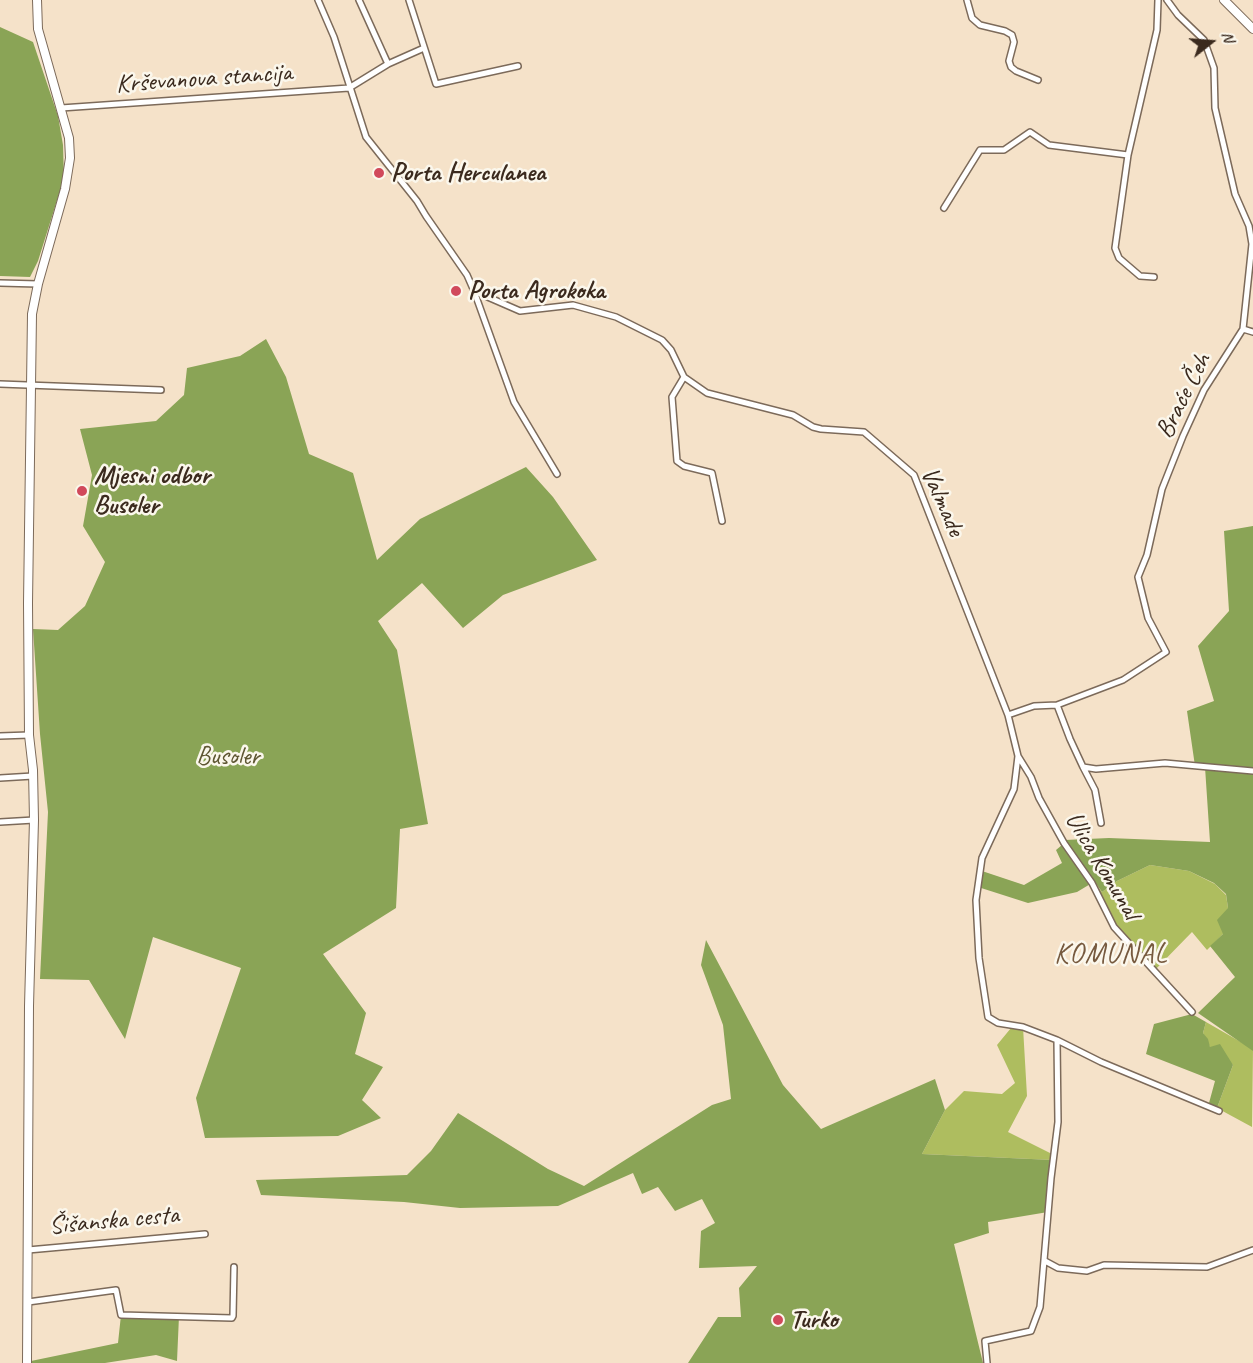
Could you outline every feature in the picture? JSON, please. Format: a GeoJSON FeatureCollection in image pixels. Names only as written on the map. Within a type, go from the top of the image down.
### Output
{"type":"FeatureCollection","features":[{"type":"Feature","properties":{"kind":"main road","name":"Šišanska cesta"},"geometry":{"type":"LineString","coordinates":[[27,1363],[29,1006],[34,820],[29,735],[28,603],[32,314],[38,284],[69,173],[69,138],[38,30],[37,0]]}},
{"type":"Feature","properties":{"kind":"main road"},"geometry":{"type":"LineString","coordinates":[[1224,0],[1253,29]]}},
{"type":"Feature","properties":{"kind":"street"},"geometry":{"type":"LineString","coordinates":[[318,0],[334,37],[366,137],[417,201],[467,275],[514,402],[557,474]]}},
{"type":"Feature","properties":{"kind":"street"},"geometry":{"type":"LineString","coordinates":[[359,0],[388,64]]}},
{"type":"Feature","properties":{"kind":"street"},"geometry":{"type":"LineString","coordinates":[[409,0],[436,84],[519,66]]}},
{"type":"Feature","properties":{"kind":"street"},"geometry":{"type":"LineString","coordinates":[[967,0],[972,18],[980,25],[1012,35],[1014,42],[1011,67],[1038,80]]}},
{"type":"Feature","properties":{"kind":"street"},"geometry":{"type":"LineString","coordinates":[[1154,277],[1140,276],[1119,258],[1115,248],[1128,155],[1157,30],[1158,0]]}},
{"type":"Feature","properties":{"kind":"street","name":"Braće Čeh"},"geometry":{"type":"LineString","coordinates":[[1008,715],[1034,706],[1057,705],[1123,680],[1167,652],[1148,618],[1138,577],[1147,555],[1162,489],[1183,436],[1204,390],[1243,329],[1252,244],[1249,226],[1235,194],[1215,108],[1214,68],[1204,40],[1178,15],[1167,0]]}},
{"type":"Feature","properties":{"kind":"street"},"geometry":{"type":"LineString","coordinates":[[349,88],[388,64],[424,48]]}},
{"type":"Feature","properties":{"kind":"street","name":"Krševanova stancija"},"geometry":{"type":"LineString","coordinates":[[61,108],[349,88]]}},
{"type":"Feature","properties":{"kind":"street"},"geometry":{"type":"LineString","coordinates":[[944,208],[980,150],[1004,150],[1030,132],[1049,145],[1128,155]]}},
{"type":"Feature","properties":{"kind":"street"},"geometry":{"type":"LineString","coordinates":[[0,283],[38,284]]}},
{"type":"Feature","properties":{"kind":"street"},"geometry":{"type":"LineString","coordinates":[[474,291],[520,311],[573,305],[616,317],[662,340],[671,350],[684,377],[672,397],[677,461],[684,466],[712,473],[722,521]]}},
{"type":"Feature","properties":{"kind":"street"},"geometry":{"type":"LineString","coordinates":[[1243,329],[1253,332]]}},
{"type":"Feature","properties":{"kind":"street","name":"Valmade"},"geometry":{"type":"LineString","coordinates":[[684,377],[707,393],[793,415],[813,427],[864,432],[914,475],[1008,715]]}},
{"type":"Feature","properties":{"kind":"street"},"geometry":{"type":"LineString","coordinates":[[0,384],[161,390]]}},
{"type":"Feature","properties":{"kind":"street"},"geometry":{"type":"LineString","coordinates":[[1057,705],[1070,739],[1095,790],[1101,823]]}},
{"type":"Feature","properties":{"kind":"street","name":"Ulica Komunal"},"geometry":{"type":"LineString","coordinates":[[1008,715],[1018,756],[1064,843],[1092,883],[1114,927],[1192,1012]]}},
{"type":"Feature","properties":{"kind":"street"},"geometry":{"type":"LineString","coordinates":[[0,736],[29,735]]}},
{"type":"Feature","properties":{"kind":"street","name":"Ulica Komunal"},"geometry":{"type":"LineString","coordinates":[[1018,756],[1014,789],[982,858],[976,900],[979,958],[988,1017],[998,1023],[1023,1027],[1057,1040],[1101,1062],[1219,1111]]}},
{"type":"Feature","properties":{"kind":"street"},"geometry":{"type":"LineString","coordinates":[[1083,766],[1096,769],[1166,763],[1253,771]]}},
{"type":"Feature","properties":{"kind":"street"},"geometry":{"type":"LineString","coordinates":[[0,778],[33,776]]}},
{"type":"Feature","properties":{"kind":"street"},"geometry":{"type":"LineString","coordinates":[[0,822],[34,820]]}},
{"type":"Feature","properties":{"kind":"street"},"geometry":{"type":"LineString","coordinates":[[987,1363],[985,1341],[1031,1330],[1040,1307],[1058,1122],[1057,1040]]}},
{"type":"Feature","properties":{"kind":"street","name":"Šišanska cesta"},"geometry":{"type":"LineString","coordinates":[[28,1250],[205,1234]]}},
{"type":"Feature","properties":{"kind":"street"},"geometry":{"type":"LineString","coordinates":[[1045,1261],[1058,1268],[1087,1271],[1104,1265],[1207,1267],[1253,1250]]}},
{"type":"Feature","properties":{"kind":"street"},"geometry":{"type":"LineString","coordinates":[[28,1302],[116,1290],[121,1315],[231,1318],[233,1316],[234,1267]]}},
{"type":"Feature","properties":{"kind":"green space"},"geometry":{"type":"Polygon","coordinates":[[[0,27],[33,42],[58,116],[63,145],[64,178],[38,261],[30,277],[0,276],[0,27]]]}},
{"type":"Feature","properties":{"kind":"green space","name":"Busoler"},"geometry":{"type":"Polygon","coordinates":[[[266,339],[286,377],[309,454],[353,473],[377,560],[420,519],[526,467],[553,497],[597,560],[503,595],[463,628],[422,583],[378,621],[397,650],[428,824],[400,829],[396,908],[323,954],[366,1013],[355,1054],[383,1067],[362,1100],[381,1118],[338,1136],[205,1138],[196,1098],[241,968],[153,937],[125,1039],[89,980],[40,979],[48,812],[33,629],[58,630],[85,606],[105,562],[83,526],[92,475],[80,429],[156,421],[184,395],[187,368],[240,356],[266,339]]]}},
{"type":"Feature","properties":{"kind":"green space"},"geometry":{"type":"Polygon","coordinates":[[[1253,526],[1253,1051],[1198,1013],[1235,977],[1210,946],[1223,934],[1217,920],[1228,908],[1226,894],[1214,883],[1189,871],[1150,865],[1117,881],[1102,892],[1065,840],[1109,838],[1210,842],[1205,767],[1195,766],[1187,711],[1214,701],[1198,646],[1229,611],[1224,531],[1253,526]]]}},
{"type":"Feature","properties":{"kind":"green space"},"geometry":{"type":"Polygon","coordinates":[[[1062,845],[1092,883],[1077,892],[1028,903],[978,887],[982,871],[1024,885],[1062,863],[1056,850],[1062,845]]]}},
{"type":"Feature","properties":{"kind":"green space"},"geometry":{"type":"Polygon","coordinates":[[[1150,865],[1189,871],[1215,884],[1226,895],[1228,908],[1223,934],[1207,950],[1192,932],[1154,971],[1114,927],[1094,882],[1102,892],[1117,881],[1150,865]]]}},
{"type":"Feature","properties":{"kind":"green space"},"geometry":{"type":"Polygon","coordinates":[[[706,940],[783,1085],[821,1129],[935,1079],[945,1110],[922,1154],[1053,1160],[1048,1212],[988,1222],[989,1233],[954,1244],[983,1363],[688,1363],[718,1317],[741,1317],[739,1288],[757,1266],[699,1268],[701,1231],[715,1223],[702,1199],[675,1211],[658,1187],[642,1194],[633,1173],[558,1206],[460,1208],[404,1202],[261,1195],[256,1180],[407,1175],[431,1151],[458,1113],[548,1169],[584,1186],[712,1105],[731,1099],[723,1025],[701,965],[706,940]]]}},
{"type":"Feature","properties":{"kind":"green space"},"geometry":{"type":"Polygon","coordinates":[[[1192,1014],[1206,1022],[1203,1033],[1210,1047],[1220,1044],[1233,1065],[1217,1108],[1209,1103],[1215,1081],[1146,1054],[1154,1024],[1192,1014]]]}},
{"type":"Feature","properties":{"kind":"green space"},"geometry":{"type":"Polygon","coordinates":[[[1206,1022],[1253,1049],[1252,1127],[1217,1108],[1233,1065],[1210,1047],[1203,1033],[1206,1022]]]}},
{"type":"Feature","properties":{"kind":"green space"},"geometry":{"type":"Polygon","coordinates":[[[1023,1027],[1027,1096],[1008,1132],[1054,1155],[1053,1160],[922,1154],[945,1110],[964,1091],[1002,1094],[1015,1083],[997,1045],[1011,1028],[1023,1027]]]}},
{"type":"Feature","properties":{"kind":"green space"},"geometry":{"type":"Polygon","coordinates":[[[121,1315],[179,1316],[177,1361],[156,1355],[105,1363],[31,1363],[31,1361],[118,1343],[121,1315]]]}},
{"type":"Feature","properties":{"kind":"place","name":"Porta Herculanea"},"geometry":{"type":"Point","coordinates":[379,173]}},
{"type":"Feature","properties":{"kind":"place","name":"Porta Agrokoka"},"geometry":{"type":"Point","coordinates":[456,291]}},
{"type":"Feature","properties":{"kind":"place","name":"Mjesni odbor Busoler"},"geometry":{"type":"Point","coordinates":[82,491]}},
{"type":"Feature","properties":{"kind":"place","name":"Turko"},"geometry":{"type":"Point","coordinates":[778,1320]}},
{"type":"Feature","properties":{"kind":"district","name":"KOMUNAL"},"geometry":{"type":"Point","coordinates":[1111,955]}}]}
